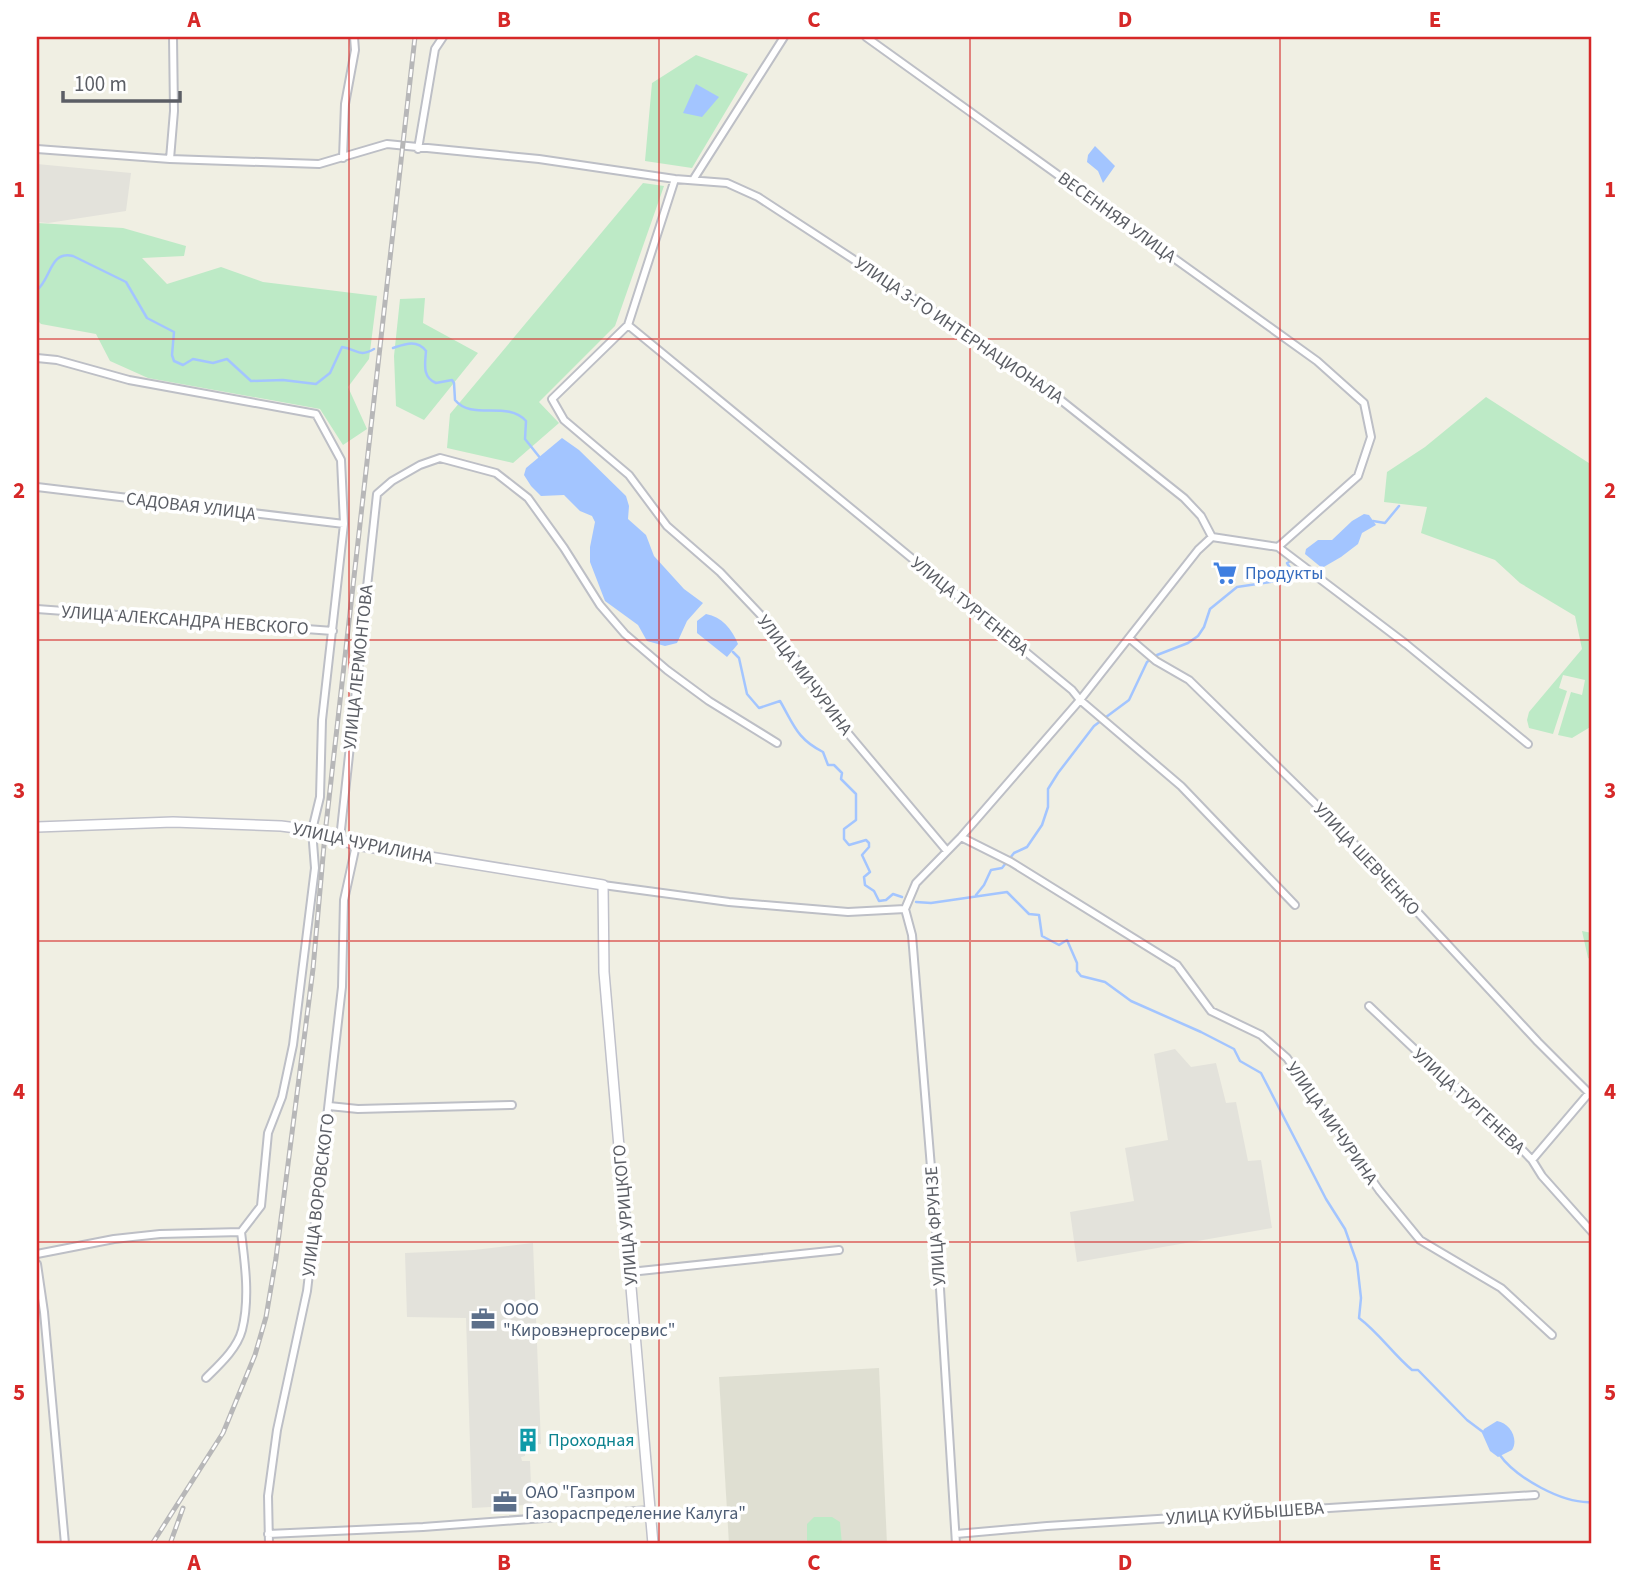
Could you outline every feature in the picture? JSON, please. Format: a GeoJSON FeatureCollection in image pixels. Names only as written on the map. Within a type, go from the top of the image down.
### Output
{"type":"FeatureCollection","features":[{"type":"Feature","properties":{"kind":"street"},"geometry":{"type":"LineString","coordinates":[[170,159],[174,111],[173,37]]}},
{"type":"Feature","properties":{"kind":"street"},"geometry":{"type":"LineString","coordinates":[[343,158],[345,104],[355,50],[354,37]]}},
{"type":"Feature","properties":{"kind":"street"},"geometry":{"type":"LineString","coordinates":[[418,149],[435,49],[443,37]]}},
{"type":"Feature","properties":{"kind":"street"},"geometry":{"type":"LineString","coordinates":[[693,180],[785,37]]}},
{"type":"Feature","properties":{"kind":"street","name":"ВЕСЕННЯЯ УЛИЦА"},"geometry":{"type":"LineString","coordinates":[[866,37],[1317,361],[1364,403],[1371,437],[1358,476],[1278,547]]}},
{"type":"Feature","properties":{"kind":"street","name":"УЛИЦА 3-ГО ИНТЕРНАЦИОНАЛА"},"geometry":{"type":"LineString","coordinates":[[37,149],[170,159],[319,164],[387,144],[538,159],[676,179],[727,183],[758,197],[1023,370],[1184,498],[1201,516],[1212,537]]}},
{"type":"Feature","properties":{"kind":"street"},"geometry":{"type":"LineString","coordinates":[[628,325],[676,179]]}},
{"type":"Feature","properties":{"kind":"street","name":"УЛИЦА МИЧУРИНА"},"geometry":{"type":"LineString","coordinates":[[628,325],[552,399],[564,420],[629,475],[667,526],[720,572],[773,628],[801,666],[825,706],[947,851]]}},
{"type":"Feature","properties":{"kind":"street","name":"УЛИЦА ТУРГЕНЕВА"},"geometry":{"type":"LineString","coordinates":[[628,325],[1061,681],[1181,786],[1295,905]]}},
{"type":"Feature","properties":{"kind":"street"},"geometry":{"type":"LineString","coordinates":[[37,358],[57,359],[129,380],[316,414],[341,460],[344,524],[322,720],[320,797],[312,830],[315,868],[293,1045],[282,1097],[268,1133],[261,1206],[241,1232],[247,1275],[242,1332],[227,1356],[206,1378]]}},
{"type":"Feature","properties":{"kind":"street","name":"УЛИЦА ЛЕРМОНТОВА"},"geometry":{"type":"LineString","coordinates":[[340,839],[377,494],[393,481],[440,458],[496,473],[528,498],[600,605],[625,634],[709,701],[777,743]]}},
{"type":"Feature","properties":{"kind":"street","name":"САДОВАЯ УЛИЦА"},"geometry":{"type":"LineString","coordinates":[[37,487],[344,524]]}},
{"type":"Feature","properties":{"kind":"street"},"geometry":{"type":"LineString","coordinates":[[603,885],[729,902],[821,910],[848,912],[905,909],[916,883],[961,837],[1080,700],[1198,550],[1212,537],[1278,547],[1406,644],[1528,744]]}},
{"type":"Feature","properties":{"kind":"street","name":"УЛИЦА АЛЕКСАНДРА НЕВСКОГО"},"geometry":{"type":"LineString","coordinates":[[37,610],[333,631]]}},
{"type":"Feature","properties":{"kind":"street","name":"УЛИЦА ШЕВЧЕНКО"},"geometry":{"type":"LineString","coordinates":[[1129,638],[1156,661],[1189,680],[1332,821],[1538,1042],[1591,1094]]}},
{"type":"Feature","properties":{"kind":"street","name":"УЛИЦА ЧУРИЛИНА"},"geometry":{"type":"LineString","coordinates":[[37,827],[173,822],[312,830],[356,845],[603,885]]}},
{"type":"Feature","properties":{"kind":"street","name":"УЛИЦА МИЧУРИНА"},"geometry":{"type":"LineString","coordinates":[[961,837],[1011,862],[1177,965],[1211,1011],[1261,1035],[1287,1058],[1379,1190],[1420,1240],[1501,1288],[1552,1335]]}},
{"type":"Feature","properties":{"kind":"street","name":"УЛИЦА ВОРОВСКОГО"},"geometry":{"type":"LineString","coordinates":[[269,1544],[268,1496],[277,1430],[307,1291],[342,986],[344,900],[356,845]]}},
{"type":"Feature","properties":{"kind":"street","name":"УЛИЦА УРИЦКОГО"},"geometry":{"type":"LineString","coordinates":[[603,885],[604,972],[653,1544]]}},
{"type":"Feature","properties":{"kind":"street","name":"УЛИЦА ФРУНЗЕ"},"geometry":{"type":"LineString","coordinates":[[905,909],[912,935],[915,963],[937,1241],[956,1544]]}},
{"type":"Feature","properties":{"kind":"street","name":"УЛИЦА ТУРГЕНЕВА"},"geometry":{"type":"LineString","coordinates":[[1370,1006],[1445,1078],[1484,1110],[1592,1232]]}},
{"type":"Feature","properties":{"kind":"street"},"geometry":{"type":"LineString","coordinates":[[1531,1160],[1591,1094]]}},
{"type":"Feature","properties":{"kind":"street"},"geometry":{"type":"LineString","coordinates":[[328,1106],[358,1109],[512,1105]]}},
{"type":"Feature","properties":{"kind":"street"},"geometry":{"type":"LineString","coordinates":[[37,1254],[114,1239],[160,1234],[241,1232]]}},
{"type":"Feature","properties":{"kind":"street"},"geometry":{"type":"LineString","coordinates":[[630,1272],[839,1250]]}},
{"type":"Feature","properties":{"kind":"street"},"geometry":{"type":"LineString","coordinates":[[37,1264],[44,1312],[65,1544]]}},
{"type":"Feature","properties":{"kind":"street","name":"УЛИЦА КУЙБЫШЕВА"},"geometry":{"type":"LineString","coordinates":[[956,1534],[1535,1495]]}},
{"type":"Feature","properties":{"kind":"street"},"geometry":{"type":"LineString","coordinates":[[268,1534],[423,1527],[650,1510]]}},
{"type":"Feature","properties":{"kind":"shaded area"},"geometry":{"type":"Polygon","coordinates":[[[37,164],[131,173],[126,211],[48,223],[37,222],[37,164]]]}},
{"type":"Feature","properties":{"kind":"shaded area"},"geometry":{"type":"Polygon","coordinates":[[[1175,1049],[1191,1067],[1216,1063],[1226,1103],[1236,1102],[1248,1161],[1261,1160],[1272,1228],[1077,1262],[1070,1212],[1134,1201],[1125,1148],[1168,1140],[1154,1054],[1175,1049]]]}},
{"type":"Feature","properties":{"kind":"shaded area"},"geometry":{"type":"Polygon","coordinates":[[[533,1243],[541,1444],[525,1449],[525,1456],[521,1457],[522,1461],[530,1461],[532,1508],[527,1508],[526,1505],[472,1508],[466,1318],[407,1317],[405,1253],[474,1250],[533,1243]]]}},
{"type":"Feature","properties":{"kind":"shaded area"},"geometry":{"type":"Polygon","coordinates":[[[879,1368],[887,1544],[729,1544],[719,1377],[879,1368]]]}},
{"type":"Feature","properties":{"kind":"green space"},"geometry":{"type":"Polygon","coordinates":[[[696,55],[748,74],[692,168],[645,161],[652,83],[696,55]]]}},
{"type":"Feature","properties":{"kind":"green space"},"geometry":{"type":"Polygon","coordinates":[[[643,183],[664,186],[615,326],[539,402],[559,423],[513,463],[447,448],[450,414],[643,183]]]}},
{"type":"Feature","properties":{"kind":"green space"},"geometry":{"type":"Polygon","coordinates":[[[37,223],[123,228],[186,246],[184,256],[142,258],[167,284],[221,267],[263,282],[377,296],[369,359],[348,387],[367,429],[343,445],[320,409],[148,378],[110,361],[96,334],[41,324],[37,320],[37,223]]]}},
{"type":"Feature","properties":{"kind":"green space"},"geometry":{"type":"Polygon","coordinates":[[[425,298],[423,323],[478,353],[424,420],[396,406],[394,356],[400,299],[425,298]]]}},
{"type":"Feature","properties":{"kind":"green space"},"geometry":{"type":"Polygon","coordinates":[[[1486,397],[1592,465],[1592,726],[1572,738],[1558,735],[1571,692],[1582,695],[1585,680],[1563,675],[1559,688],[1567,691],[1553,734],[1529,728],[1527,720],[1529,712],[1582,649],[1575,616],[1520,583],[1495,560],[1421,533],[1427,507],[1384,502],[1387,472],[1425,447],[1486,397]]]}},
{"type":"Feature","properties":{"kind":"green space"},"geometry":{"type":"Polygon","coordinates":[[[1582,931],[1592,933],[1592,960],[1588,958],[1582,931]]]}},
{"type":"Feature","properties":{"kind":"green space"},"geometry":{"type":"Polygon","coordinates":[[[814,1517],[832,1517],[840,1522],[842,1544],[807,1544],[807,1524],[814,1517]]]}},
{"type":"Feature","properties":{"kind":"water"},"geometry":{"type":"Polygon","coordinates":[[[696,84],[719,97],[702,117],[683,113],[696,84]]]}},
{"type":"Feature","properties":{"kind":"water"},"geometry":{"type":"Polygon","coordinates":[[[1095,146],[1115,166],[1103,183],[1098,171],[1087,162],[1088,155],[1095,146]]]}},
{"type":"Feature","properties":{"kind":"water"},"geometry":{"type":"Polygon","coordinates":[[[562,438],[579,450],[626,496],[629,506],[628,519],[646,535],[654,556],[684,589],[703,603],[687,621],[677,643],[665,646],[647,641],[638,625],[605,601],[590,562],[595,522],[592,516],[580,511],[564,495],[541,496],[524,475],[526,468],[562,438]]]}},
{"type":"Feature","properties":{"kind":"water"},"geometry":{"type":"Polygon","coordinates":[[[1364,514],[1369,515],[1376,525],[1362,533],[1358,544],[1341,557],[1322,568],[1305,554],[1306,549],[1318,540],[1332,540],[1352,521],[1364,514]]]}},
{"type":"Feature","properties":{"kind":"water"},"geometry":{"type":"Polygon","coordinates":[[[706,614],[722,621],[736,639],[738,644],[727,657],[697,633],[697,621],[706,614]]]}},
{"type":"Feature","properties":{"kind":"water"},"geometry":{"type":"Polygon","coordinates":[[[1497,1421],[1506,1425],[1514,1437],[1512,1450],[1498,1457],[1490,1451],[1482,1433],[1497,1421]]]}},
{"type":"Feature","properties":{"kind":"waterway"},"geometry":{"type":"LineString","coordinates":[[37,290],[55,261],[65,255],[73,256],[126,282],[147,318],[174,332],[174,361],[183,365],[193,359],[213,363],[227,359],[251,381],[283,380],[316,384],[330,373],[342,347],[361,353],[374,349]]}},
{"type":"Feature","properties":{"kind":"waterway"},"geometry":{"type":"LineString","coordinates":[[393,348],[411,344],[422,347],[426,351],[425,370],[428,377],[436,383],[452,380],[455,400],[462,406],[518,415],[526,421],[525,439],[541,459]]}},
{"type":"Feature","properties":{"kind":"waterway"},"geometry":{"type":"LineString","coordinates":[[1373,521],[1385,523],[1399,506]]}},
{"type":"Feature","properties":{"kind":"waterway"},"geometry":{"type":"LineString","coordinates":[[976,895],[991,870],[1002,868],[1014,853],[1027,847],[1042,825],[1048,807],[1048,789],[1058,773],[1094,726],[1129,700],[1147,662],[1198,636],[1210,609],[1237,587],[1290,579],[1293,573],[1287,563],[1291,561]]}},
{"type":"Feature","properties":{"kind":"waterway"},"geometry":{"type":"LineString","coordinates":[[733,652],[739,658],[747,694],[759,708],[780,701],[802,736],[823,752],[828,765],[834,765],[842,773],[841,779],[856,794],[856,820],[844,829],[844,839],[849,845],[866,840],[869,843],[862,855],[870,872],[864,877],[865,885],[874,891],[879,901],[886,900],[893,894],[902,897]]}},
{"type":"Feature","properties":{"kind":"waterway"},"geometry":{"type":"LineString","coordinates":[[916,902],[931,903],[1007,892],[1029,914],[1039,915],[1042,936],[1059,945],[1067,940],[1081,976],[1105,982],[1131,1001],[1234,1049],[1240,1061],[1261,1073],[1326,1199],[1345,1229],[1357,1263],[1361,1298],[1359,1318],[1405,1364],[1412,1370],[1418,1370],[1467,1420],[1483,1432]]}},
{"type":"Feature","properties":{"kind":"waterway"},"geometry":{"type":"LineString","coordinates":[[1499,1454],[1517,1472],[1541,1488],[1568,1499],[1592,1502]]}},
{"type":"Feature","properties":{"kind":"railway"},"geometry":{"type":"LineString","coordinates":[[152,1544],[223,1433],[255,1355],[266,1317],[313,969],[325,834],[415,37]]}},
{"type":"Feature","properties":{"kind":"railway"},"geometry":{"type":"LineString","coordinates":[[170,1544],[183,1508]]}},
{"type":"Feature","properties":{"kind":"place","name":"Продукты"},"geometry":{"type":"Point","coordinates":[1225,573]}},
{"type":"Feature","properties":{"kind":"place","name":"ООО \"Кировэнергосервис\""},"geometry":{"type":"Point","coordinates":[483,1319]}},
{"type":"Feature","properties":{"kind":"place","name":"Проходная"},"geometry":{"type":"Point","coordinates":[528,1440]}},
{"type":"Feature","properties":{"kind":"place","name":"ОАО \"Газпром Газораспределение Калуга\""},"geometry":{"type":"Point","coordinates":[505,1502]}}]}
